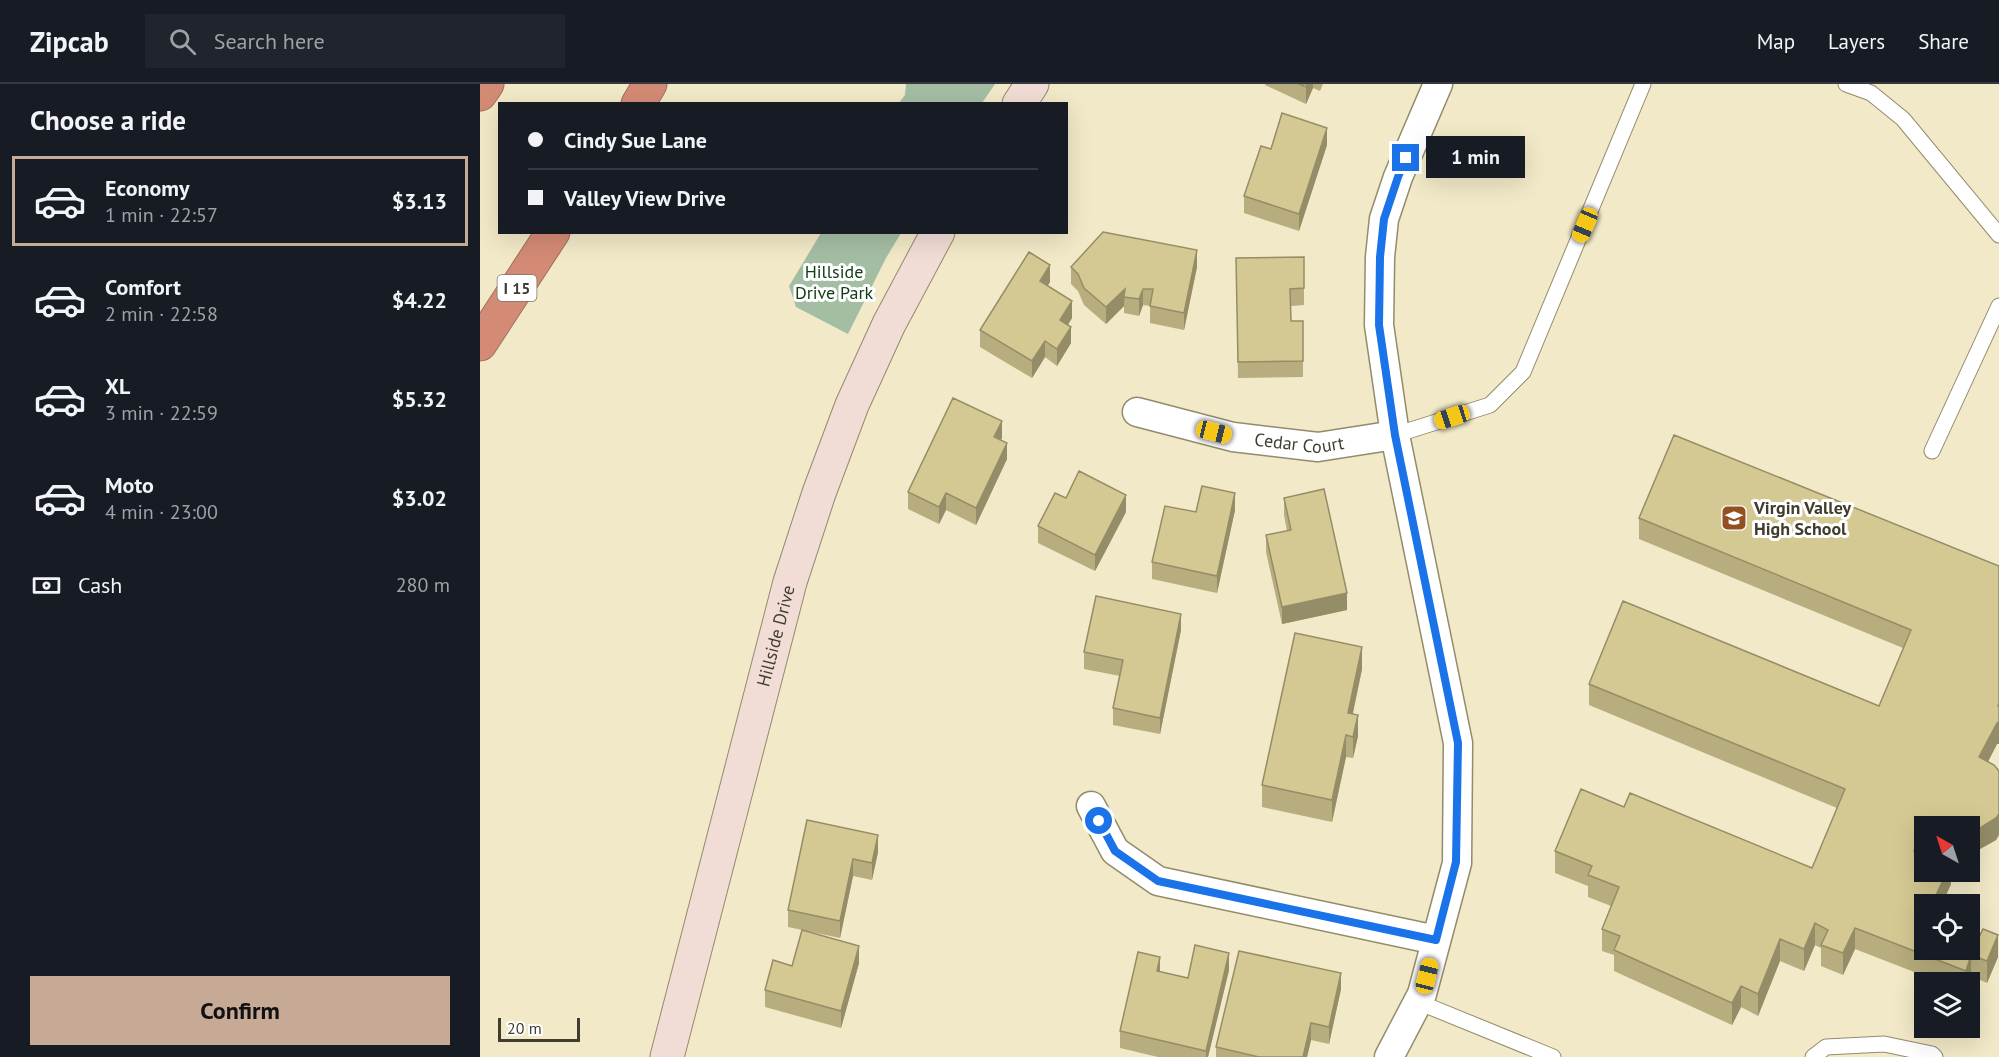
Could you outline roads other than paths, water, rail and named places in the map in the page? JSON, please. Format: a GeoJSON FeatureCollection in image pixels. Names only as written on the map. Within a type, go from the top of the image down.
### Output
{"type":"FeatureCollection","features":[{"type":"Feature","properties":{"kind":"highway"},"geometry":{"type":"LineString","coordinates":[[480,94],[487,84]]}},
{"type":"Feature","properties":{"kind":"highway"},"geometry":{"type":"LineString","coordinates":[[639,102],[650,84]]}},
{"type":"Feature","properties":{"kind":"highway","name":"I 15"},"geometry":{"type":"LineString","coordinates":[[480,344],[552,234]]}},
{"type":"Feature","properties":{"kind":"main road"},"geometry":{"type":"LineString","coordinates":[[1020,102],[1032,84]]}},
{"type":"Feature","properties":{"kind":"main road","name":"Hillside Drive"},"geometry":{"type":"LineString","coordinates":[[667,1057],[797,560],[852,405],[889,324],[937,234]]}},
{"type":"Feature","properties":{"kind":"street"},"geometry":{"type":"LineString","coordinates":[[1389,1057],[1422,994],[1456,862],[1458,743],[1395,435],[1379,325],[1380,257],[1383,229],[1398,177],[1438,84]]}},
{"type":"Feature","properties":{"kind":"street","name":"Cedar Court"},"geometry":{"type":"LineString","coordinates":[[1137,412],[1233,437],[1318,447],[1395,435]]}},
{"type":"Feature","properties":{"kind":"street"},"geometry":{"type":"LineString","coordinates":[[1090,806],[1115,851],[1158,881],[1436,940]]}},
{"type":"Feature","properties":{"kind":"lane"},"geometry":{"type":"LineString","coordinates":[[1395,435],[1490,405],[1523,372],[1643,84]]}},
{"type":"Feature","properties":{"kind":"lane"},"geometry":{"type":"LineString","coordinates":[[1846,84],[1870,93],[1903,119],[1999,235]]}},
{"type":"Feature","properties":{"kind":"lane"},"geometry":{"type":"LineString","coordinates":[[1932,451],[1999,306]]}},
{"type":"Feature","properties":{"kind":"lane"},"geometry":{"type":"LineString","coordinates":[[1418,1002],[1553,1057]]}},
{"type":"Feature","properties":{"kind":"lane"},"geometry":{"type":"LineString","coordinates":[[1814,1057],[1826,1047],[1932,1054],[1935,1057]]}},
{"type":"Feature","properties":{"kind":"place","name":"Virgin Valley High School"},"geometry":{"type":"Point","coordinates":[1734,518]}},
{"type":"Feature","properties":{"kind":"park label","name":"Hillside Drive Park"},"geometry":{"type":"Point","coordinates":[834,282]}}]}
